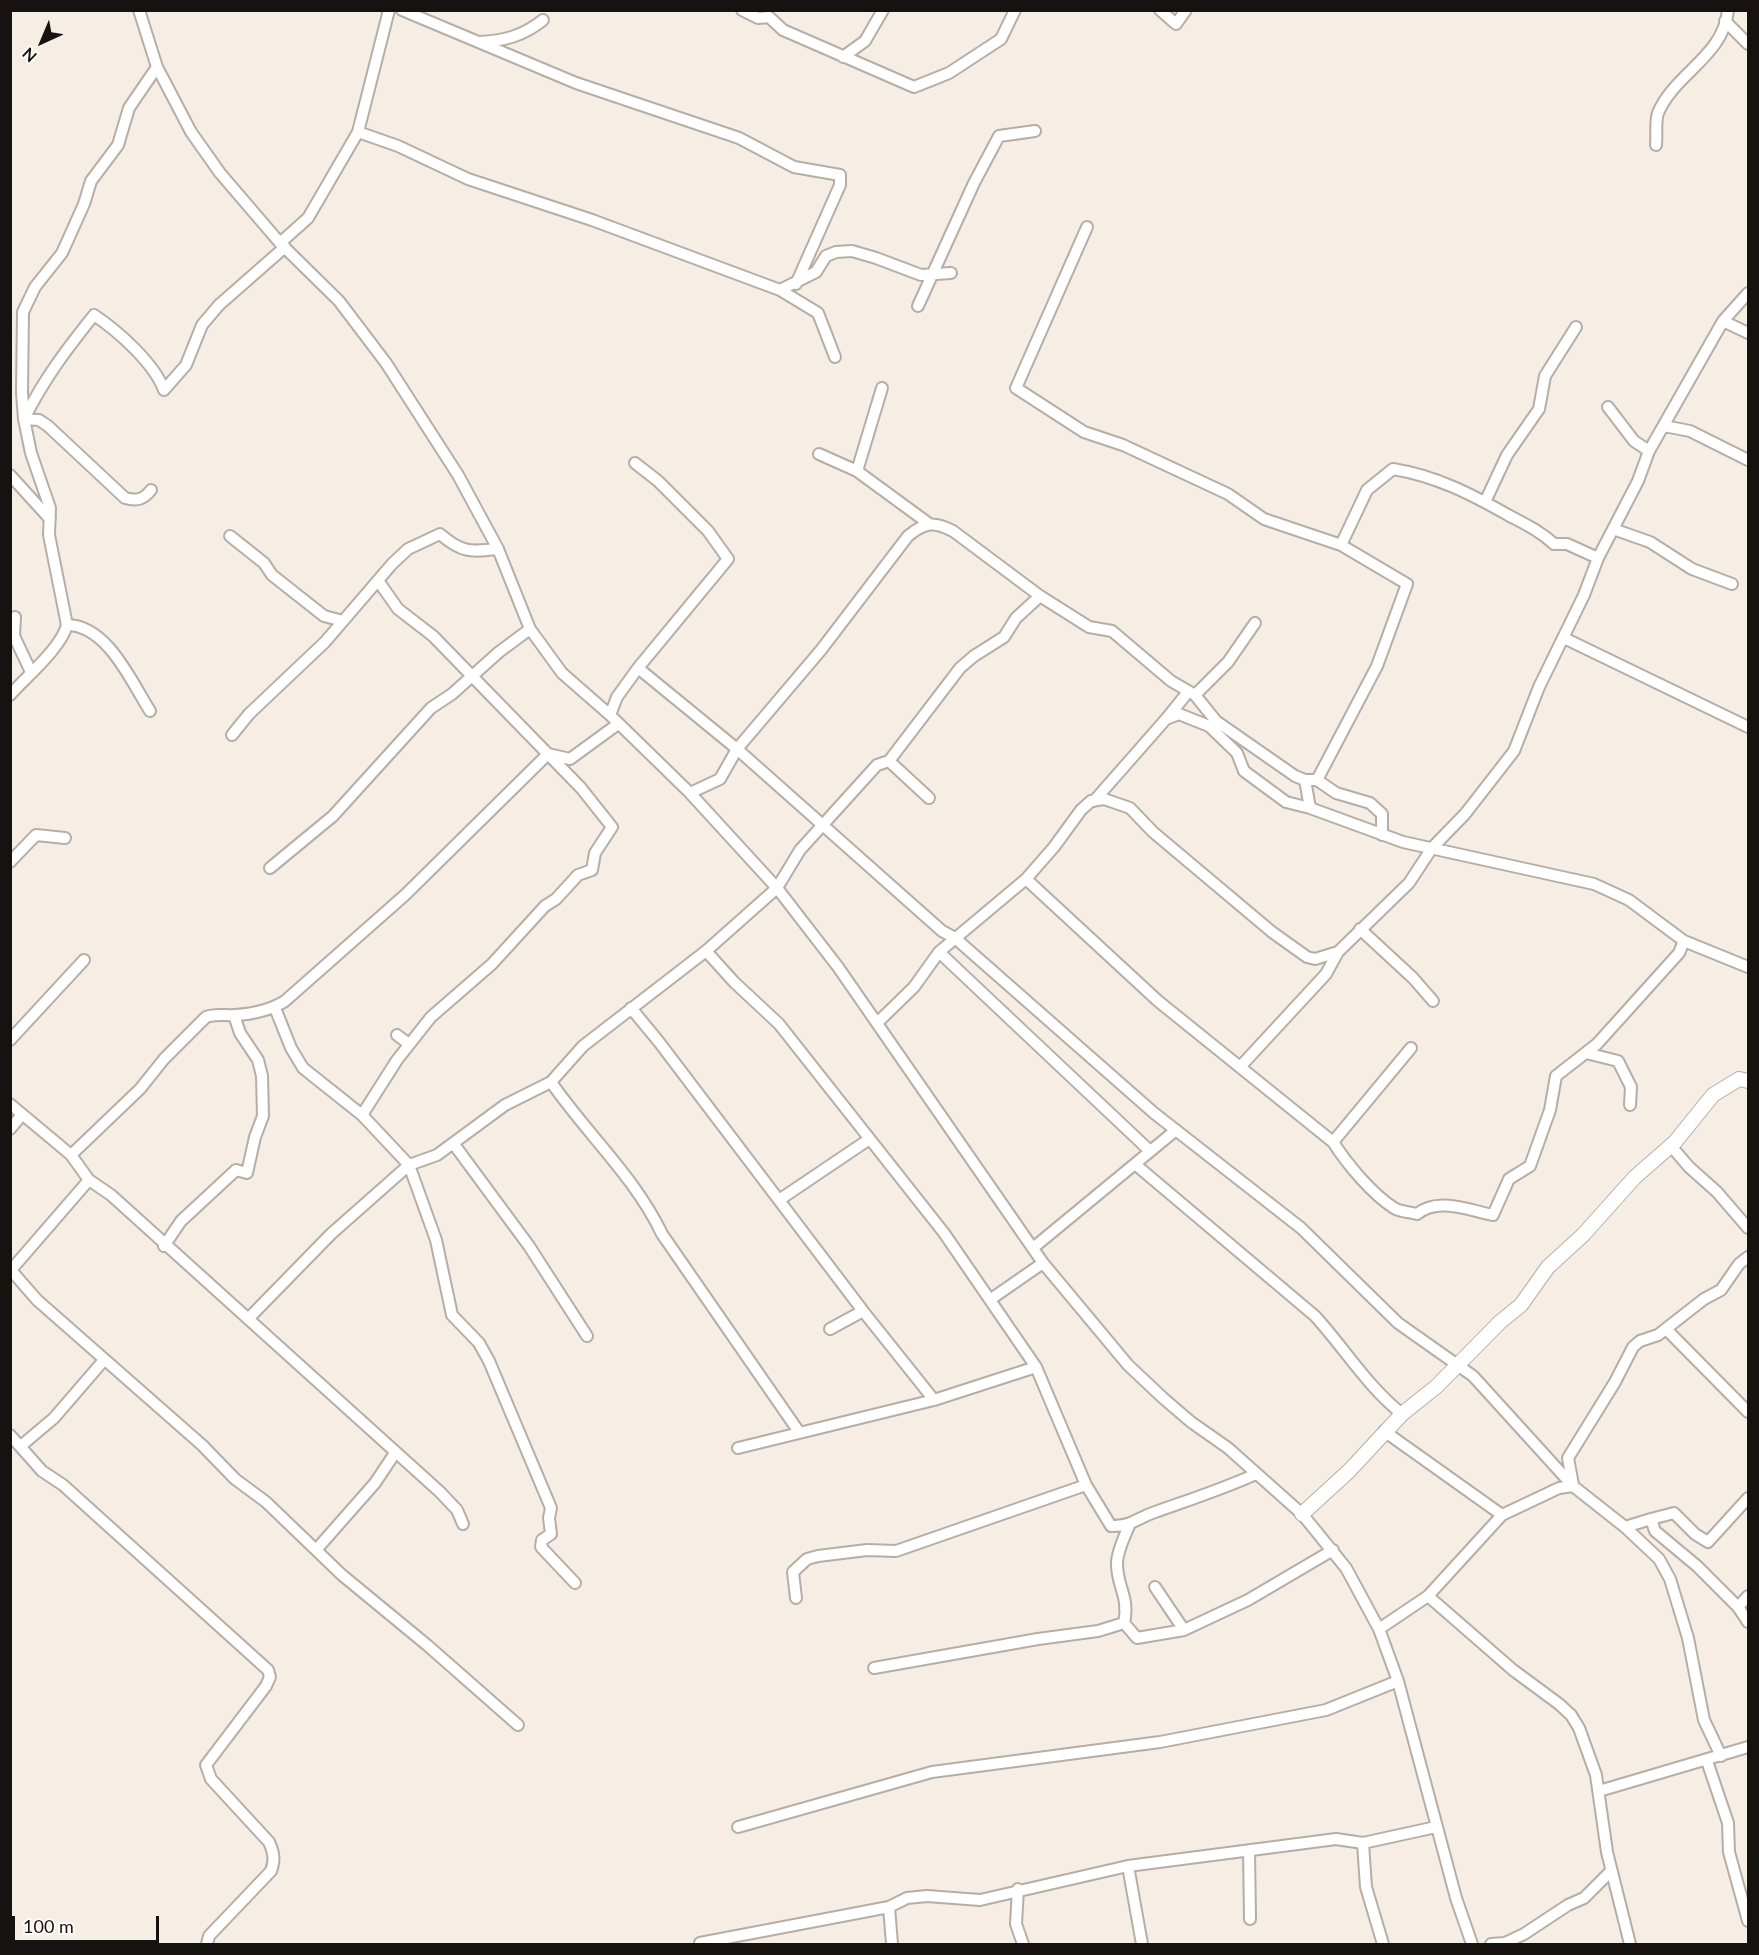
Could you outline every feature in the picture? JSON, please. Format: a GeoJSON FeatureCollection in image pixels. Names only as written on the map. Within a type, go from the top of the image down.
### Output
{"type":"FeatureCollection","features":[{"type":"Feature","properties":{"kind":"street"},"geometry":{"type":"LineString","coordinates":[[139,10],[157,67],[191,132],[220,173],[283,245],[339,301],[386,363],[458,475],[498,549],[530,629],[562,673],[610,715],[690,793],[777,888],[877,1023],[1043,1263],[1128,1365],[1191,1422],[1228,1448],[1302,1514],[1346,1569],[1379,1629],[1398,1681],[1436,1827],[1472,1944]]}},
{"type":"Feature","properties":{"kind":"street"},"geometry":{"type":"LineString","coordinates":[[24,419],[50,370],[94,315],[112,327],[159,375],[164,390],[175,374],[186,365],[202,325],[219,305],[283,245],[308,218],[358,132],[389,10]]}},
{"type":"Feature","properties":{"kind":"street"},"geometry":{"type":"LineString","coordinates":[[402,10],[576,83],[739,138],[794,166],[840,175],[840,184],[796,284]]}},
{"type":"Feature","properties":{"kind":"street"},"geometry":{"type":"LineString","coordinates":[[742,10],[758,18],[769,17],[783,30],[843,57],[871,66],[914,87],[949,73],[1002,39],[1014,10]]}},
{"type":"Feature","properties":{"kind":"street"},"geometry":{"type":"LineString","coordinates":[[843,57],[865,41],[883,10]]}},
{"type":"Feature","properties":{"kind":"street"},"geometry":{"type":"LineString","coordinates":[[1160,10],[1176,24],[1186,10]]}},
{"type":"Feature","properties":{"kind":"street"},"geometry":{"type":"LineString","coordinates":[[1656,145],[1658,114],[1685,77],[1708,56],[1726,16],[1749,44]]}},
{"type":"Feature","properties":{"kind":"street"},"geometry":{"type":"LineString","coordinates":[[477,42],[508,39],[528,32],[543,20]]}},
{"type":"Feature","properties":{"kind":"street"},"geometry":{"type":"LineString","coordinates":[[10,695],[56,647],[63,637],[66,625],[49,535],[50,519],[24,419],[21,381],[23,312],[40,280],[62,253],[92,181],[117,145],[129,108],[157,67]]}},
{"type":"Feature","properties":{"kind":"street"},"geometry":{"type":"LineString","coordinates":[[918,306],[974,183],[999,136],[1035,131]]}},
{"type":"Feature","properties":{"kind":"street"},"geometry":{"type":"LineString","coordinates":[[358,132],[399,146],[468,179],[592,220],[780,290],[818,313],[835,357]]}},
{"type":"Feature","properties":{"kind":"street"},"geometry":{"type":"LineString","coordinates":[[1087,227],[1030,362],[1016,388],[1084,432],[1124,445],[1228,494],[1264,519],[1341,545],[1407,584],[1377,666],[1317,780]]}},
{"type":"Feature","properties":{"kind":"street"},"geometry":{"type":"LineString","coordinates":[[780,290],[816,272],[826,256],[836,252],[852,251],[921,275],[951,273]]}},
{"type":"Feature","properties":{"kind":"street"},"geometry":{"type":"LineString","coordinates":[[1240,1067],[1326,974],[1338,952],[1360,929],[1381,913],[1409,883],[1432,848],[1465,814],[1514,751],[1539,687],[1598,558],[1638,481],[1649,451],[1723,321],[1749,293]]}},
{"type":"Feature","properties":{"kind":"street"},"geometry":{"type":"LineString","coordinates":[[1723,321],[1749,333]]}},
{"type":"Feature","properties":{"kind":"street"},"geometry":{"type":"LineString","coordinates":[[1485,502],[1507,455],[1539,409],[1545,376],[1576,327]]}},
{"type":"Feature","properties":{"kind":"street"},"geometry":{"type":"LineString","coordinates":[[857,471],[882,388]]}},
{"type":"Feature","properties":{"kind":"street"},"geometry":{"type":"LineString","coordinates":[[1608,407],[1634,441],[1649,451]]}},
{"type":"Feature","properties":{"kind":"street"},"geometry":{"type":"LineString","coordinates":[[24,419],[39,420],[48,426],[125,498],[136,501],[145,497],[150,490]]}},
{"type":"Feature","properties":{"kind":"street"},"geometry":{"type":"LineString","coordinates":[[1664,426],[1690,431],[1749,460]]}},
{"type":"Feature","properties":{"kind":"street"},"geometry":{"type":"LineString","coordinates":[[819,454],[857,471],[928,523],[939,524],[953,531],[1040,596],[1089,627],[1112,631],[1191,693],[1215,721],[1305,780],[1317,780],[1336,793],[1370,803],[1382,814],[1382,835]]}},
{"type":"Feature","properties":{"kind":"street"},"geometry":{"type":"LineString","coordinates":[[610,715],[617,697],[638,668],[728,559],[708,531],[635,463]]}},
{"type":"Feature","properties":{"kind":"street"},"geometry":{"type":"LineString","coordinates":[[1341,545],[1367,490],[1393,469],[1421,474],[1462,489],[1539,530],[1554,544],[1567,544],[1598,558]]}},
{"type":"Feature","properties":{"kind":"street"},"geometry":{"type":"LineString","coordinates":[[10,475],[50,519]]}},
{"type":"Feature","properties":{"kind":"street"},"geometry":{"type":"LineString","coordinates":[[690,793],[720,779],[737,749],[821,650],[908,536],[928,523]]}},
{"type":"Feature","properties":{"kind":"street"},"geometry":{"type":"LineString","coordinates":[[1613,529],[1650,542],[1692,569],[1732,584]]}},
{"type":"Feature","properties":{"kind":"street"},"geometry":{"type":"LineString","coordinates":[[232,735],[249,714],[295,673],[408,549],[440,534],[460,550],[472,552],[498,549]]}},
{"type":"Feature","properties":{"kind":"street"},"geometry":{"type":"LineString","coordinates":[[230,536],[264,563],[272,575],[324,616],[343,621]]}},
{"type":"Feature","properties":{"kind":"street"},"geometry":{"type":"LineString","coordinates":[[362,1115],[409,1044],[431,1017],[492,964],[544,906],[556,899],[578,875],[592,870],[595,853],[612,827],[581,788],[471,678],[433,636],[398,609],[379,582]]}},
{"type":"Feature","properties":{"kind":"street"},"geometry":{"type":"LineString","coordinates":[[248,1319],[331,1234],[409,1165],[437,1155],[505,1105],[551,1082],[583,1046],[706,951],[777,888],[800,850],[877,765],[890,761],[960,668],[974,656],[1004,638],[1016,618],[1040,596]]}},
{"type":"Feature","properties":{"kind":"street"},"geometry":{"type":"LineString","coordinates":[[15,616],[14,636],[31,672]]}},
{"type":"Feature","properties":{"kind":"street"},"geometry":{"type":"LineString","coordinates":[[877,1023],[914,987],[939,952],[1026,879],[1054,848],[1081,810],[1094,801],[1191,693],[1228,662],[1255,623]]}},
{"type":"Feature","properties":{"kind":"street"},"geometry":{"type":"LineString","coordinates":[[66,625],[78,625],[90,631],[106,645],[150,711]]}},
{"type":"Feature","properties":{"kind":"street"},"geometry":{"type":"LineString","coordinates":[[270,868],[333,816],[431,708],[530,629]]}},
{"type":"Feature","properties":{"kind":"street"},"geometry":{"type":"LineString","coordinates":[[1563,638],[1749,727]]}},
{"type":"Feature","properties":{"kind":"street"},"geometry":{"type":"LineString","coordinates":[[638,668],[737,749],[905,900],[942,931],[955,938],[1176,1130],[1301,1228],[1398,1323],[1473,1376],[1573,1486],[1625,1527],[1659,1559],[1671,1579],[1688,1638],[1704,1720],[1721,1756]]}},
{"type":"Feature","properties":{"kind":"street"},"geometry":{"type":"LineString","coordinates":[[1166,719],[1179,714],[1209,726],[1238,753],[1244,771],[1286,802],[1310,808],[1382,835],[1594,884],[1629,900],[1684,941],[1749,967]]}},
{"type":"Feature","properties":{"kind":"street"},"geometry":{"type":"LineString","coordinates":[[548,754],[570,759],[618,724]]}},
{"type":"Feature","properties":{"kind":"street"},"geometry":{"type":"LineString","coordinates":[[71,1155],[140,1089],[164,1059],[200,1023],[213,1014],[234,1016],[275,1008],[345,951],[548,754]]}},
{"type":"Feature","properties":{"kind":"street"},"geometry":{"type":"LineString","coordinates":[[890,761],[929,798]]}},
{"type":"Feature","properties":{"kind":"street"},"geometry":{"type":"LineString","coordinates":[[1305,780],[1310,808]]}},
{"type":"Feature","properties":{"kind":"street"},"geometry":{"type":"LineString","coordinates":[[1094,801],[1104,799],[1130,808],[1153,832],[1272,932],[1307,957],[1315,959],[1338,952]]}},
{"type":"Feature","properties":{"kind":"street"},"geometry":{"type":"LineString","coordinates":[[10,862],[36,835],[65,838]]}},
{"type":"Feature","properties":{"kind":"street"},"geometry":{"type":"LineString","coordinates":[[1026,879],[1158,1001],[1333,1143],[1348,1165],[1396,1210],[1417,1214],[1426,1207],[1438,1205],[1493,1215],[1509,1179],[1530,1166],[1550,1110],[1556,1077],[1597,1044],[1679,953],[1684,941]]}},
{"type":"Feature","properties":{"kind":"street"},"geometry":{"type":"LineString","coordinates":[[1360,929],[1413,978],[1433,1001]]}},
{"type":"Feature","properties":{"kind":"street"},"geometry":{"type":"LineString","coordinates":[[706,951],[734,982],[779,1024],[868,1140],[944,1233],[991,1299],[1035,1367],[1086,1485],[1111,1526],[1129,1526],[1152,1513],[1222,1489],[1256,1474]]}},
{"type":"Feature","properties":{"kind":"street"},"geometry":{"type":"LineString","coordinates":[[939,952],[1150,1151]]}},
{"type":"Feature","properties":{"kind":"street"},"geometry":{"type":"LineString","coordinates":[[10,1040],[84,960]]}},
{"type":"Feature","properties":{"kind":"street"},"geometry":{"type":"LineString","coordinates":[[275,1008],[291,1048],[303,1068],[362,1115],[409,1165],[436,1240],[452,1315],[479,1343],[489,1361],[551,1508],[549,1518],[551,1534],[542,1540],[541,1547],[574,1583]]}},
{"type":"Feature","properties":{"kind":"street"},"geometry":{"type":"LineString","coordinates":[[631,1008],[934,1400]]}},
{"type":"Feature","properties":{"kind":"street"},"geometry":{"type":"LineString","coordinates":[[164,1246],[181,1221],[236,1170],[247,1173],[255,1137],[263,1116],[262,1076],[258,1060],[240,1034],[234,1016]]}},
{"type":"Feature","properties":{"kind":"street"},"geometry":{"type":"LineString","coordinates":[[397,1035],[409,1044]]}},
{"type":"Feature","properties":{"kind":"street"},"geometry":{"type":"LineString","coordinates":[[1333,1143],[1411,1048]]}},
{"type":"Feature","properties":{"kind":"street"},"geometry":{"type":"LineString","coordinates":[[1586,1053],[1618,1062],[1631,1087],[1630,1105]]}},
{"type":"Feature","properties":{"kind":"street"},"geometry":{"type":"LineString","coordinates":[[1302,1514],[1349,1471],[1401,1414],[1437,1386],[1500,1322],[1521,1305],[1548,1267],[1583,1234],[1635,1177],[1691,1126],[1713,1095],[1739,1079],[1749,1081]]}},
{"type":"Feature","properties":{"kind":"street"},"geometry":{"type":"LineString","coordinates":[[551,1082],[575,1116],[652,1212],[662,1234],[799,1432]]}},
{"type":"Feature","properties":{"kind":"street"},"geometry":{"type":"LineString","coordinates":[[10,1104],[21,1116],[71,1155],[89,1180],[111,1196],[440,1492],[457,1510],[464,1524]]}},
{"type":"Feature","properties":{"kind":"street"},"geometry":{"type":"LineString","coordinates":[[10,1129],[21,1116]]}},
{"type":"Feature","properties":{"kind":"street"},"geometry":{"type":"LineString","coordinates":[[1033,1248],[1176,1130]]}},
{"type":"Feature","properties":{"kind":"street"},"geometry":{"type":"LineString","coordinates":[[779,1200],[868,1140]]}},
{"type":"Feature","properties":{"kind":"street"},"geometry":{"type":"LineString","coordinates":[[453,1143],[529,1246],[587,1336]]}},
{"type":"Feature","properties":{"kind":"street"},"geometry":{"type":"LineString","coordinates":[[1671,1146],[1749,1228]]}},
{"type":"Feature","properties":{"kind":"street"},"geometry":{"type":"LineString","coordinates":[[1136,1165],[1315,1317],[1341,1345],[1379,1395],[1401,1414]]}},
{"type":"Feature","properties":{"kind":"street"},"geometry":{"type":"LineString","coordinates":[[89,1180],[11,1270],[37,1300],[201,1445],[235,1479],[266,1502],[342,1575],[418,1637],[518,1725]]}},
{"type":"Feature","properties":{"kind":"street"},"geometry":{"type":"LineString","coordinates":[[1573,1486],[1568,1458],[1615,1383],[1633,1347],[1640,1341],[1658,1335],[1704,1299],[1720,1290],[1739,1264],[1749,1257]]}},
{"type":"Feature","properties":{"kind":"street"},"geometry":{"type":"LineString","coordinates":[[991,1299],[1043,1263]]}},
{"type":"Feature","properties":{"kind":"street"},"geometry":{"type":"LineString","coordinates":[[830,1329],[863,1311]]}},
{"type":"Feature","properties":{"kind":"street"},"geometry":{"type":"LineString","coordinates":[[1666,1329],[1749,1412]]}},
{"type":"Feature","properties":{"kind":"street"},"geometry":{"type":"LineString","coordinates":[[22,1445],[54,1418],[104,1360]]}},
{"type":"Feature","properties":{"kind":"street"},"geometry":{"type":"LineString","coordinates":[[738,1449],[934,1400],[1035,1367]]}},
{"type":"Feature","properties":{"kind":"street"},"geometry":{"type":"LineString","coordinates":[[1384,1431],[1502,1515]]}},
{"type":"Feature","properties":{"kind":"street"},"geometry":{"type":"LineString","coordinates":[[10,1435],[22,1445],[42,1471],[63,1485],[268,1670],[270,1677],[266,1686],[206,1765],[211,1779],[269,1842],[274,1852],[274,1863],[271,1871],[208,1936],[207,1944]]}},
{"type":"Feature","properties":{"kind":"street"},"geometry":{"type":"LineString","coordinates":[[316,1550],[375,1483],[395,1453]]}},
{"type":"Feature","properties":{"kind":"street"},"geometry":{"type":"LineString","coordinates":[[796,1598],[793,1572],[807,1559],[850,1552],[896,1551],[1086,1485]]}},
{"type":"Feature","properties":{"kind":"street"},"geometry":{"type":"LineString","coordinates":[[1379,1629],[1428,1596],[1502,1515],[1559,1488],[1573,1486]]}},
{"type":"Feature","properties":{"kind":"street"},"geometry":{"type":"LineString","coordinates":[[1625,1527],[1674,1513],[1695,1534],[1708,1542],[1749,1498]]}},
{"type":"Feature","properties":{"kind":"street"},"geometry":{"type":"LineString","coordinates":[[1651,1520],[1655,1531],[1697,1566],[1717,1589],[1738,1607],[1749,1622]]}},
{"type":"Feature","properties":{"kind":"street"},"geometry":{"type":"LineString","coordinates":[[1129,1526],[1117,1562],[1119,1581],[1126,1598],[1124,1623],[1137,1638],[1184,1630],[1248,1600],[1332,1550]]}},
{"type":"Feature","properties":{"kind":"street"},"geometry":{"type":"LineString","coordinates":[[1155,1587],[1184,1630]]}},
{"type":"Feature","properties":{"kind":"street"},"geometry":{"type":"LineString","coordinates":[[1428,1596],[1571,1715],[1586,1745],[1599,1791],[1611,1871],[1629,1944]]}},
{"type":"Feature","properties":{"kind":"street"},"geometry":{"type":"LineString","coordinates":[[1738,1607],[1749,1596]]}},
{"type":"Feature","properties":{"kind":"street"},"geometry":{"type":"LineString","coordinates":[[874,1668],[1038,1639],[1098,1631],[1124,1623]]}},
{"type":"Feature","properties":{"kind":"street"},"geometry":{"type":"LineString","coordinates":[[738,1827],[932,1772],[1160,1742],[1326,1710],[1398,1681]]}},
{"type":"Feature","properties":{"kind":"street"},"geometry":{"type":"LineString","coordinates":[[1599,1791],[1677,1766],[1707,1761],[1749,1747]]}},
{"type":"Feature","properties":{"kind":"street"},"geometry":{"type":"LineString","coordinates":[[1707,1761],[1728,1823],[1729,1852],[1749,1921]]}},
{"type":"Feature","properties":{"kind":"street"},"geometry":{"type":"LineString","coordinates":[[700,1943],[889,1906],[907,1898],[927,1896],[980,1900],[1018,1889],[1128,1866],[1336,1839],[1363,1843],[1436,1827]]}},
{"type":"Feature","properties":{"kind":"street"},"geometry":{"type":"LineString","coordinates":[[1363,1843],[1366,1887],[1383,1944]]}},
{"type":"Feature","properties":{"kind":"street"},"geometry":{"type":"LineString","coordinates":[[1249,1850],[1251,1919]]}},
{"type":"Feature","properties":{"kind":"street"},"geometry":{"type":"LineString","coordinates":[[1128,1866],[1142,1944]]}},
{"type":"Feature","properties":{"kind":"street"},"geometry":{"type":"LineString","coordinates":[[1491,1944],[1505,1943],[1524,1934],[1568,1905],[1584,1898],[1611,1871]]}},
{"type":"Feature","properties":{"kind":"street"},"geometry":{"type":"LineString","coordinates":[[1018,1889],[1016,1924],[1023,1944]]}},
{"type":"Feature","properties":{"kind":"street"},"geometry":{"type":"LineString","coordinates":[[889,1906],[892,1944]]}}]}
